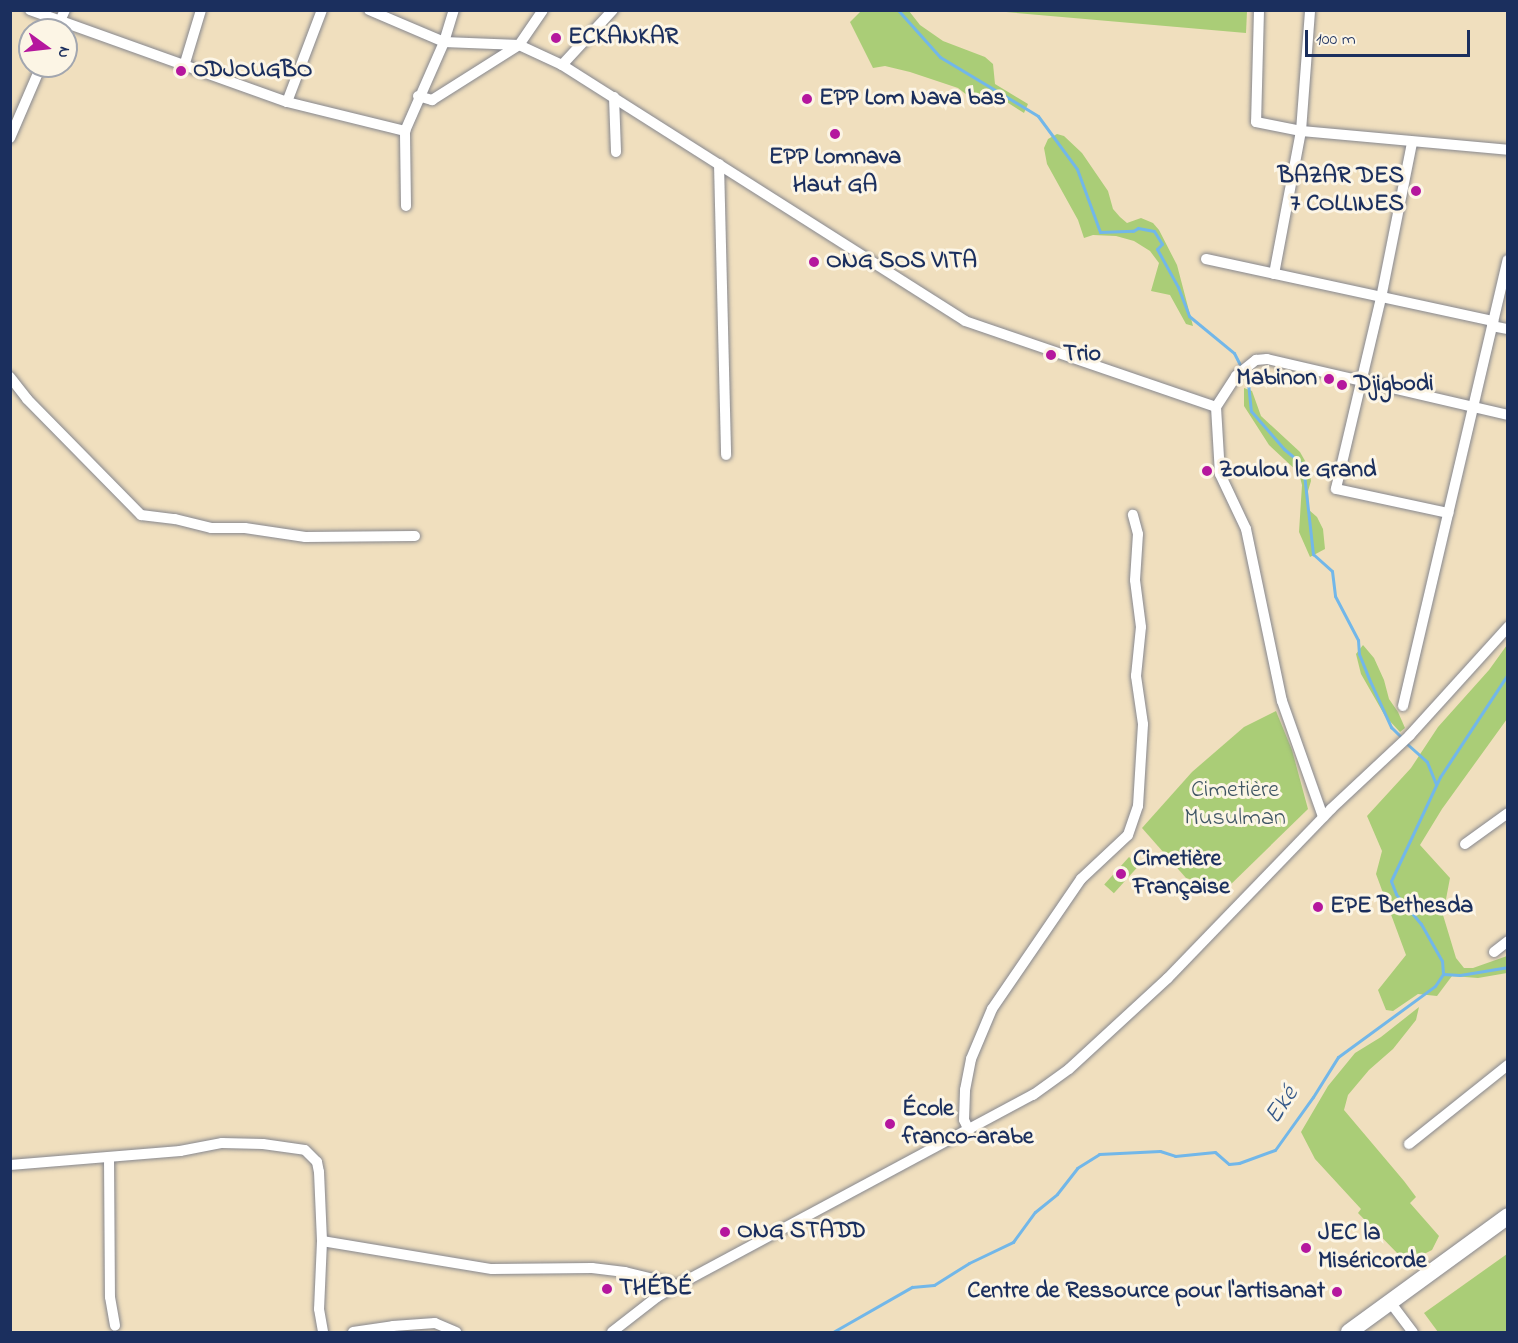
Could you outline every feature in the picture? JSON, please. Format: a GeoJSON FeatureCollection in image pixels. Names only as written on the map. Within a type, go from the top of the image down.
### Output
{"type":"FeatureCollection","features":[{"type":"Feature","properties":{"kind":"main road"},"geometry":{"type":"LineString","coordinates":[[1348,1332],[1508,1216]]}},
{"type":"Feature","properties":{"kind":"street"},"geometry":{"type":"LineString","coordinates":[[30,10],[54,18]]}},
{"type":"Feature","properties":{"kind":"street"},"geometry":{"type":"LineString","coordinates":[[185,63],[201,10]]}},
{"type":"Feature","properties":{"kind":"street"},"geometry":{"type":"LineString","coordinates":[[287,102],[322,10]]}},
{"type":"Feature","properties":{"kind":"street"},"geometry":{"type":"LineString","coordinates":[[369,10],[444,42],[519,45],[562,64],[965,321],[1216,407]]}},
{"type":"Feature","properties":{"kind":"street"},"geometry":{"type":"LineString","coordinates":[[406,206],[405,131],[418,96],[444,42],[454,10]]}},
{"type":"Feature","properties":{"kind":"street"},"geometry":{"type":"LineString","coordinates":[[418,96],[432,100],[519,45],[543,10]]}},
{"type":"Feature","properties":{"kind":"street"},"geometry":{"type":"LineString","coordinates":[[562,64],[613,10]]}},
{"type":"Feature","properties":{"kind":"street"},"geometry":{"type":"LineString","coordinates":[[1259,10],[1256,122],[1301,131],[1412,143],[1508,150]]}},
{"type":"Feature","properties":{"kind":"street"},"geometry":{"type":"LineString","coordinates":[[1274,274],[1301,131],[1310,10]]}},
{"type":"Feature","properties":{"kind":"street"},"geometry":{"type":"LineString","coordinates":[[78,27],[156,57],[185,63],[287,102],[405,131]]}},
{"type":"Feature","properties":{"kind":"street"},"geometry":{"type":"LineString","coordinates":[[10,138],[36,78]]}},
{"type":"Feature","properties":{"kind":"street"},"geometry":{"type":"LineString","coordinates":[[614,97],[616,152]]}},
{"type":"Feature","properties":{"kind":"street"},"geometry":{"type":"LineString","coordinates":[[1412,143],[1382,298],[1336,489],[1448,513]]}},
{"type":"Feature","properties":{"kind":"street"},"geometry":{"type":"LineString","coordinates":[[719,164],[726,455]]}},
{"type":"Feature","properties":{"kind":"street"},"geometry":{"type":"LineString","coordinates":[[1206,259],[1508,329]]}},
{"type":"Feature","properties":{"kind":"street"},"geometry":{"type":"LineString","coordinates":[[1403,706],[1508,260]]}},
{"type":"Feature","properties":{"kind":"street"},"geometry":{"type":"LineString","coordinates":[[1323,817],[1282,701],[1246,530],[1220,474],[1216,407],[1240,372],[1256,360],[1267,359],[1508,415]]}},
{"type":"Feature","properties":{"kind":"street"},"geometry":{"type":"LineString","coordinates":[[10,377],[27,399],[141,515],[211,528],[245,528],[305,537],[415,536]]}},
{"type":"Feature","properties":{"kind":"street"},"geometry":{"type":"LineString","coordinates":[[969,1131],[964,1120],[965,1090],[971,1059],[992,1009],[1081,879],[1128,835],[1138,806],[1143,724],[1136,676],[1141,627],[1135,580],[1138,534],[1133,515]]}},
{"type":"Feature","properties":{"kind":"street"},"geometry":{"type":"LineString","coordinates":[[612,1332],[657,1297],[678,1285],[1033,1095],[1100,1042],[1168,978],[1323,817],[1410,735],[1508,627]]}},
{"type":"Feature","properties":{"kind":"street"},"geometry":{"type":"LineString","coordinates":[[1465,844],[1508,813]]}},
{"type":"Feature","properties":{"kind":"street"},"geometry":{"type":"LineString","coordinates":[[1494,952],[1508,941]]}},
{"type":"Feature","properties":{"kind":"street"},"geometry":{"type":"LineString","coordinates":[[1409,1144],[1508,1065]]}},
{"type":"Feature","properties":{"kind":"street"},"geometry":{"type":"LineString","coordinates":[[10,1165],[180,1151],[222,1143],[263,1144],[305,1150],[317,1162],[319,1172],[322,1241],[319,1309],[323,1332]]}},
{"type":"Feature","properties":{"kind":"street"},"geometry":{"type":"LineString","coordinates":[[109,1158],[110,1297],[116,1326]]}},
{"type":"Feature","properties":{"kind":"street"},"geometry":{"type":"LineString","coordinates":[[322,1241],[492,1269],[592,1268],[624,1272],[678,1285]]}},
{"type":"Feature","properties":{"kind":"street"},"geometry":{"type":"LineString","coordinates":[[1390,1302],[1413,1332]]}},
{"type":"Feature","properties":{"kind":"street"},"geometry":{"type":"LineString","coordinates":[[353,1332],[435,1323],[456,1332]]}},
{"type":"Feature","properties":{"kind":"green space"},"geometry":{"type":"Polygon","coordinates":[[[862,10],[909,11],[920,25],[943,41],[985,57],[993,64],[995,84],[1028,104],[1024,113],[999,97],[987,95],[972,99],[958,88],[910,72],[885,66],[873,68],[850,22],[862,10]]]}},
{"type":"Feature","properties":{"kind":"green space"},"geometry":{"type":"Polygon","coordinates":[[[994,11],[1247,11],[1246,33],[994,11]]]}},
{"type":"Feature","properties":{"kind":"green space"},"geometry":{"type":"Polygon","coordinates":[[[1057,134],[1064,136],[1082,153],[1108,191],[1113,209],[1120,217],[1127,223],[1141,218],[1153,223],[1159,230],[1177,265],[1193,326],[1186,324],[1170,295],[1151,291],[1159,263],[1150,251],[1134,241],[1116,236],[1093,235],[1084,238],[1078,220],[1047,164],[1044,148],[1048,139],[1057,134]]]}},
{"type":"Feature","properties":{"kind":"green space"},"geometry":{"type":"Polygon","coordinates":[[[1244,388],[1252,391],[1261,416],[1300,452],[1309,468],[1311,481],[1308,491],[1309,510],[1317,517],[1323,529],[1325,549],[1310,557],[1299,532],[1302,485],[1299,473],[1269,445],[1244,406],[1244,388]]]}},
{"type":"Feature","properties":{"kind":"green space"},"geometry":{"type":"Polygon","coordinates":[[[1363,645],[1374,658],[1384,680],[1389,699],[1405,728],[1400,732],[1385,716],[1361,674],[1356,654],[1363,645]]]}},
{"type":"Feature","properties":{"kind":"green space"},"geometry":{"type":"Polygon","coordinates":[[[1507,645],[1507,719],[1442,809],[1420,845],[1450,878],[1443,915],[1456,958],[1464,968],[1473,968],[1507,956],[1507,973],[1478,978],[1452,976],[1437,996],[1418,994],[1393,1011],[1386,1010],[1378,990],[1406,955],[1376,874],[1382,851],[1367,816],[1411,768],[1438,727],[1489,670],[1507,645]]]}},
{"type":"Feature","properties":{"kind":"green space","name":"Cimetière Musulman"},"geometry":{"type":"Polygon","coordinates":[[[1276,711],[1292,750],[1308,809],[1225,890],[1186,878],[1142,828],[1192,772],[1244,727],[1276,711]]]}},
{"type":"Feature","properties":{"kind":"green space"},"geometry":{"type":"Polygon","coordinates":[[[1129,857],[1139,866],[1114,893],[1104,884],[1129,857]]]}},
{"type":"Feature","properties":{"kind":"green space"},"geometry":{"type":"Polygon","coordinates":[[[1419,1007],[1416,1020],[1393,1049],[1369,1070],[1348,1095],[1344,1110],[1404,1181],[1416,1197],[1410,1203],[1439,1236],[1432,1250],[1414,1259],[1400,1256],[1358,1213],[1361,1209],[1315,1159],[1301,1132],[1328,1086],[1355,1053],[1381,1037],[1419,1007]]]}},
{"type":"Feature","properties":{"kind":"green space"},"geometry":{"type":"Polygon","coordinates":[[[1507,1254],[1507,1332],[1438,1332],[1424,1313],[1507,1254]]]}},
{"type":"Feature","properties":{"kind":"waterway"},"geometry":{"type":"LineString","coordinates":[[898,10],[940,57],[1038,116],[1077,169],[1100,232],[1133,231],[1138,228],[1154,231],[1162,244],[1157,249],[1178,287],[1189,316],[1234,353],[1241,367]]}},
{"type":"Feature","properties":{"kind":"waterway"},"geometry":{"type":"LineString","coordinates":[[1244,373],[1248,383],[1251,411],[1284,449],[1303,465],[1313,554],[1332,571],[1335,596],[1358,640],[1359,654],[1370,681],[1391,727],[1402,738]]}},
{"type":"Feature","properties":{"kind":"waterway","name":"Eké"},"geometry":{"type":"LineString","coordinates":[[833,1332],[912,1287],[934,1285],[969,1263],[1013,1242],[1035,1212],[1057,1194],[1077,1168],[1099,1154],[1160,1151],[1175,1156],[1215,1152],[1229,1164],[1239,1163],[1275,1150],[1338,1057],[1435,986],[1443,974],[1442,961],[1421,924],[1396,894],[1391,881],[1440,777],[1508,674]]}},
{"type":"Feature","properties":{"kind":"waterway"},"geometry":{"type":"LineString","coordinates":[[1406,743],[1427,762],[1436,784]]}},
{"type":"Feature","properties":{"kind":"waterway"},"geometry":{"type":"LineString","coordinates":[[1443,974],[1460,975],[1508,967]]}},
{"type":"Feature","properties":{"kind":"place","name":"ECKANKAR"},"geometry":{"type":"Point","coordinates":[556,38]}},
{"type":"Feature","properties":{"kind":"place","name":"ODJOUGBO"},"geometry":{"type":"Point","coordinates":[181,71]}},
{"type":"Feature","properties":{"kind":"place","name":"EPP Lom Nava bas"},"geometry":{"type":"Point","coordinates":[807,99]}},
{"type":"Feature","properties":{"kind":"place","name":"EPP Lomnava Haut GA"},"geometry":{"type":"Point","coordinates":[835,134]}},
{"type":"Feature","properties":{"kind":"place","name":"BAZAR DES 7 COLLINES"},"geometry":{"type":"Point","coordinates":[1416,191]}},
{"type":"Feature","properties":{"kind":"place","name":"ONG SOS VITA"},"geometry":{"type":"Point","coordinates":[814,262]}},
{"type":"Feature","properties":{"kind":"place","name":"Trio"},"geometry":{"type":"Point","coordinates":[1051,355]}},
{"type":"Feature","properties":{"kind":"place","name":"Mabinon"},"geometry":{"type":"Point","coordinates":[1329,379]}},
{"type":"Feature","properties":{"kind":"place","name":"Djigbodi"},"geometry":{"type":"Point","coordinates":[1342,385]}},
{"type":"Feature","properties":{"kind":"place","name":"Zoulou le Grand"},"geometry":{"type":"Point","coordinates":[1207,471]}},
{"type":"Feature","properties":{"kind":"place","name":"Cimetière Française"},"geometry":{"type":"Point","coordinates":[1121,874]}},
{"type":"Feature","properties":{"kind":"place","name":"EPE Bethesda"},"geometry":{"type":"Point","coordinates":[1318,907]}},
{"type":"Feature","properties":{"kind":"place","name":"École franco-arabe"},"geometry":{"type":"Point","coordinates":[890,1124]}},
{"type":"Feature","properties":{"kind":"place","name":"ONG STADD"},"geometry":{"type":"Point","coordinates":[725,1232]}},
{"type":"Feature","properties":{"kind":"place","name":"JEC la Miséricorde"},"geometry":{"type":"Point","coordinates":[1306,1248]}},
{"type":"Feature","properties":{"kind":"place","name":"THÉBÉ"},"geometry":{"type":"Point","coordinates":[607,1289]}},
{"type":"Feature","properties":{"kind":"place","name":"Centre de Ressource pour l'artisanat"},"geometry":{"type":"Point","coordinates":[1337,1292]}}]}
